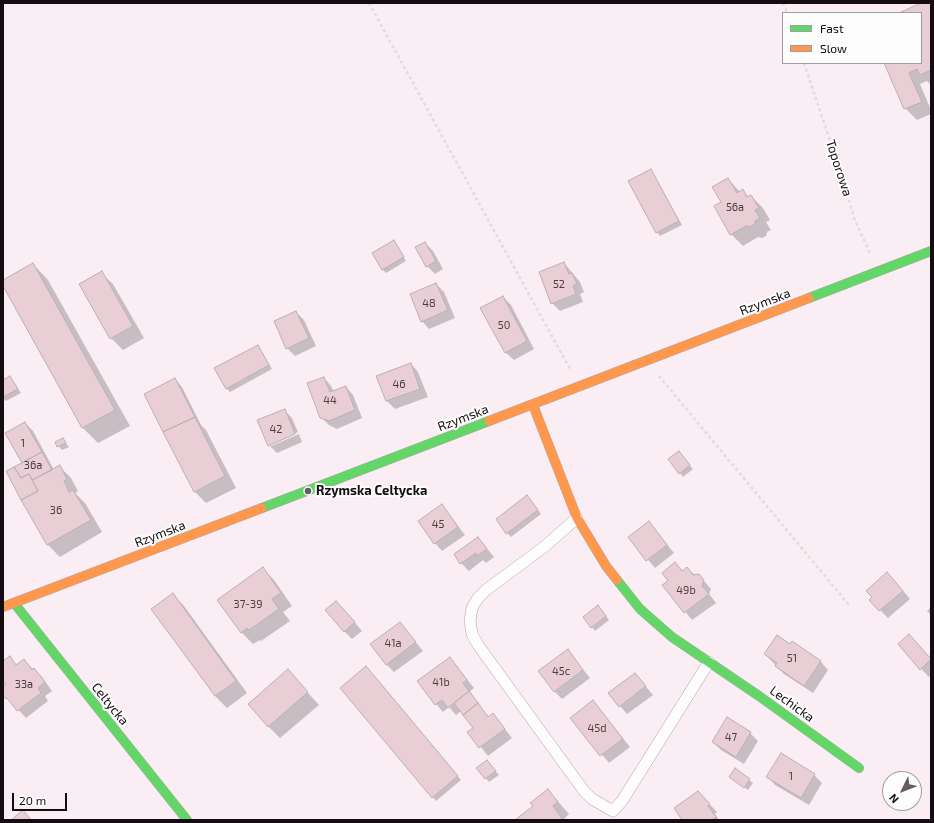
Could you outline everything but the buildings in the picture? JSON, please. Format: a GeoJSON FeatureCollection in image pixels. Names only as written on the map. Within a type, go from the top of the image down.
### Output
{"type":"FeatureCollection","features":[{"type":"Feature","properties":{"kind":"main road","name":"Rzymska"},"geometry":{"type":"LineString","coordinates":[[3,607],[931,252]]}},
{"type":"Feature","properties":{"kind":"main road","name":"Lechicka"},"geometry":{"type":"LineString","coordinates":[[533,405],[577,518],[606,566],[640,609],[672,637],[860,768]]}},
{"type":"Feature","properties":{"kind":"main road","name":"Celtycka"},"geometry":{"type":"LineString","coordinates":[[14,603],[187,820]]}},
{"type":"Feature","properties":{"kind":"lane"},"geometry":{"type":"LineString","coordinates":[[577,518],[544,547],[486,590],[478,598],[472,608],[470,621],[472,634],[478,645],[584,791],[592,799],[613,811],[622,801],[632,788],[709,662]]}},
{"type":"Feature","properties":{"kind":"path"},"geometry":{"type":"LineString","coordinates":[[369,3],[580,387]]}},
{"type":"Feature","properties":{"kind":"path","name":"Toporowa"},"geometry":{"type":"LineString","coordinates":[[804,64],[841,173],[854,218],[878,272]]}},
{"type":"Feature","properties":{"kind":"path"},"geometry":{"type":"LineString","coordinates":[[649,360],[665,383],[701,425],[829,584],[849,605]]}},
{"type":"Feature","properties":{"kind":"traffic: fast"},"geometry":{"type":"LineString","coordinates":[[809,298],[931,251]]}},
{"type":"Feature","properties":{"kind":"traffic: fast"},"geometry":{"type":"LineString","coordinates":[[262,508],[489,421]]}},
{"type":"Feature","properties":{"kind":"traffic: fast"},"geometry":{"type":"LineString","coordinates":[[617,580],[640,609],[672,637],[759,696],[859,768]]}},
{"type":"Feature","properties":{"kind":"traffic: fast"},"geometry":{"type":"LineString","coordinates":[[14,603],[187,820]]}},
{"type":"Feature","properties":{"kind":"traffic: slow"},"geometry":{"type":"LineString","coordinates":[[489,421],[809,298]]}},
{"type":"Feature","properties":{"kind":"traffic: slow"},"geometry":{"type":"LineString","coordinates":[[533,405],[577,518],[606,566],[617,580]]}},
{"type":"Feature","properties":{"kind":"traffic: slow"},"geometry":{"type":"LineString","coordinates":[[3,607],[262,508]]}},
{"type":"Feature","properties":{"kind":"place","name":"Rzymska Celtycka"},"geometry":{"type":"Point","coordinates":[308,491]}}]}
